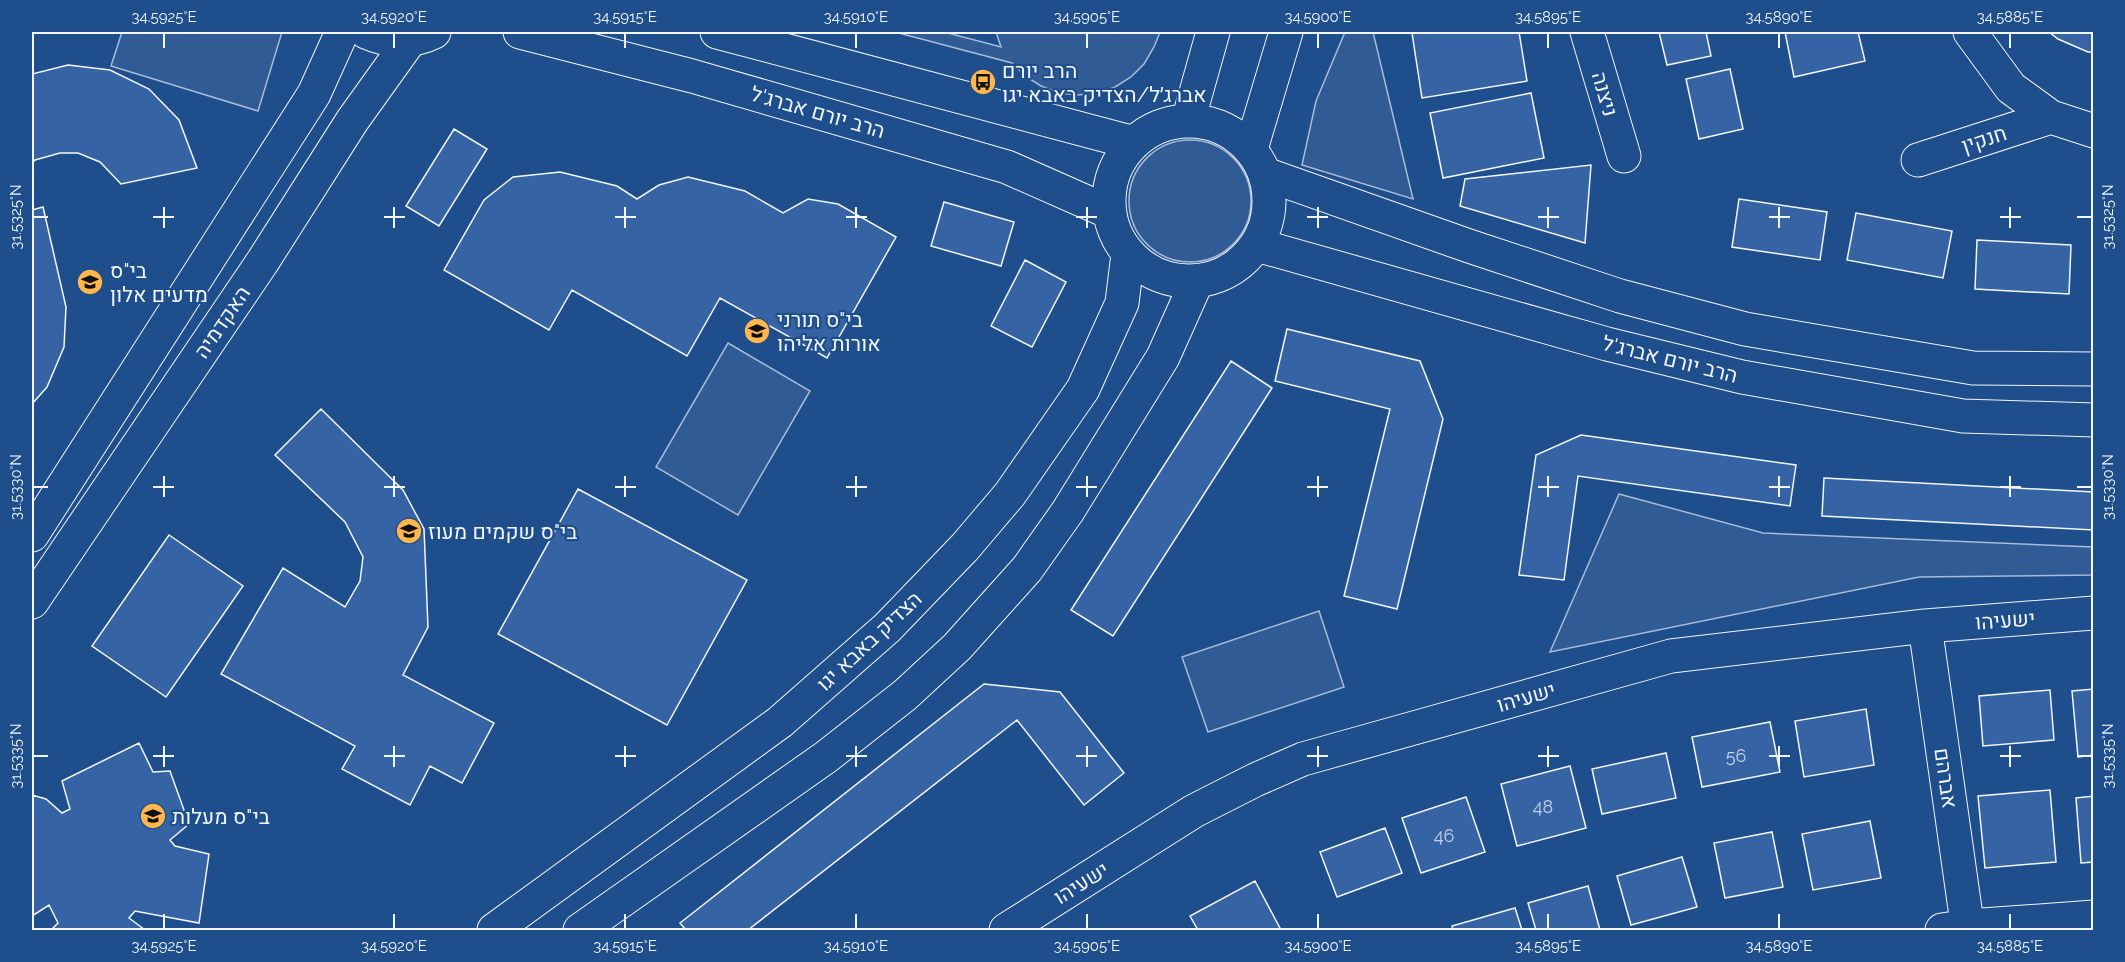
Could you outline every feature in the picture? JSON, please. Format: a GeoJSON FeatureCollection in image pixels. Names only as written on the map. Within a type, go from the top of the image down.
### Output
{"type":"FeatureCollection","features":[{"type":"Feature","properties":{"kind":"street"},"geometry":{"type":"LineString","coordinates":[[35,525],[314,94],[342,32]]}},
{"type":"Feature","properties":{"kind":"street"},"geometry":{"type":"LineString","coordinates":[[366,32],[392,40],[422,36]]}},
{"type":"Feature","properties":{"kind":"street","name":"הרב יורם אברג'ל"},"geometry":{"type":"LineString","coordinates":[[520,32],[692,76],[1007,167],[1109,212]]}},
{"type":"Feature","properties":{"kind":"street"},"geometry":{"type":"LineString","coordinates":[[717,32],[1134,143]]}},
{"type":"Feature","properties":{"kind":"street"},"geometry":{"type":"LineString","coordinates":[[1188,121],[1213,32]]}},
{"type":"Feature","properties":{"kind":"street"},"geometry":{"type":"LineString","coordinates":[[1258,161],[1286,32]]}},
{"type":"Feature","properties":{"kind":"street","name":"ניצנה"},"geometry":{"type":"LineString","coordinates":[[1587,32],[1624,156]]}},
{"type":"Feature","properties":{"kind":"street"},"geometry":{"type":"LineString","coordinates":[[1970,32],[2012,88],[2051,117],[2094,131]]}},
{"type":"Feature","properties":{"kind":"street","name":"האקדמיה"},"geometry":{"type":"LineString","coordinates":[[32,602],[263,261],[352,121],[422,36]]}},
{"type":"Feature","properties":{"kind":"street","name":"חנקין"},"geometry":{"type":"LineString","coordinates":[[1918,160],[2051,117]]}},
{"type":"Feature","properties":{"kind":"street"},"geometry":{"type":"LineString","coordinates":[[1188,121],[1211,124],[1233,134],[1258,161],[1270,198],[1267,223],[1257,245],[1245,259],[1231,270],[1215,278],[1197,281],[1172,280],[1148,271],[1128,254],[1116,234],[1109,212],[1110,187],[1118,163],[1134,143],[1168,124],[1188,121]]}},
{"type":"Feature","properties":{"kind":"street"},"geometry":{"type":"LineString","coordinates":[[1258,161],[1469,246],[1620,296],[1745,329],[1973,368],[2094,369]]}},
{"type":"Feature","properties":{"kind":"street","name":"הרב יורם אברג'ל"},"geometry":{"type":"LineString","coordinates":[[1257,245],[1596,341],[1742,377],[1963,416],[2094,420]]}},
{"type":"Feature","properties":{"kind":"street","name":"הצדיק באבא יגו"},"geometry":{"type":"LineString","coordinates":[[494,930],[780,722],[887,628],[965,547],[1010,494],[1083,389],[1122,303],[1128,254]]}},
{"type":"Feature","properties":{"kind":"street"},"geometry":{"type":"LineString","coordinates":[[580,930],[826,757],[905,695],[957,647],[1027,569],[1068,511],[1163,357],[1197,281]]}},
{"type":"Feature","properties":{"kind":"street","name":"ישעיהו"},"geometry":{"type":"LineString","coordinates":[[1006,930],[1194,811],[1303,759],[1671,656],[1925,626],[2094,613]]}},
{"type":"Feature","properties":{"kind":"street","name":"אברהם"},"geometry":{"type":"LineString","coordinates":[[1925,626],[1959,929]]}},
{"type":"Feature","properties":{"kind":"street"},"geometry":{"type":"LineString","coordinates":[[1959,929],[2094,917]]}},
{"type":"Feature","properties":{"kind":"shaded area"},"geometry":{"type":"Polygon","coordinates":[[[122,32],[282,32],[258,111],[111,66],[122,32]]]}},
{"type":"Feature","properties":{"kind":"shaded area"},"geometry":{"type":"Polygon","coordinates":[[[895,32],[944,32],[1001,47],[996,32],[1160,32],[1144,64],[1131,77],[1115,87],[1097,93],[1078,95],[1059,93],[1041,86],[1025,76],[1012,63],[895,32]]]}},
{"type":"Feature","properties":{"kind":"shaded area"},"geometry":{"type":"Polygon","coordinates":[[[1345,32],[1373,32],[1413,199],[1302,165],[1316,101],[1345,32]]]}},
{"type":"Feature","properties":{"kind":"shaded area"},"geometry":{"type":"Polygon","coordinates":[[[1190,140],[1213,144],[1233,158],[1247,178],[1251,201],[1247,224],[1233,244],[1213,258],[1190,262],[1167,258],[1147,244],[1133,224],[1129,201],[1133,178],[1147,158],[1167,144],[1190,140]]]}},
{"type":"Feature","properties":{"kind":"shaded area"},"geometry":{"type":"Polygon","coordinates":[[[728,343],[810,391],[738,515],[656,467],[728,343]]]}},
{"type":"Feature","properties":{"kind":"shaded area"},"geometry":{"type":"Polygon","coordinates":[[[1619,494],[1763,533],[2093,547],[2093,575],[1919,577],[1550,652],[1619,494]]]}},
{"type":"Feature","properties":{"kind":"shaded area"},"geometry":{"type":"Polygon","coordinates":[[[1319,611],[1344,687],[1208,732],[1182,657],[1319,611]]]}},
{"type":"Feature","properties":{"kind":"building"},"geometry":{"type":"Polygon","coordinates":[[[1519,32],[1527,81],[1422,98],[1412,33],[1519,32]]]}},
{"type":"Feature","properties":{"kind":"building"},"geometry":{"type":"Polygon","coordinates":[[[1659,32],[1706,32],[1711,56],[1667,65],[1659,32]]]}},
{"type":"Feature","properties":{"kind":"building"},"geometry":{"type":"Polygon","coordinates":[[[1785,32],[1858,32],[1865,61],[1794,77],[1785,32]]]}},
{"type":"Feature","properties":{"kind":"building"},"geometry":{"type":"Polygon","coordinates":[[[2049,32],[2094,32],[2094,52],[2088,52],[2058,39],[2049,32]]]}},
{"type":"Feature","properties":{"kind":"building"},"geometry":{"type":"Polygon","coordinates":[[[68,65],[110,70],[149,89],[179,120],[197,168],[121,184],[100,162],[78,153],[60,153],[35,160],[32,163],[32,74],[68,65]]]}},
{"type":"Feature","properties":{"kind":"building"},"geometry":{"type":"Polygon","coordinates":[[[1730,69],[1743,129],[1699,139],[1686,79],[1730,69]]]}},
{"type":"Feature","properties":{"kind":"building"},"geometry":{"type":"Polygon","coordinates":[[[1531,93],[1544,158],[1443,178],[1430,113],[1531,93]]]}},
{"type":"Feature","properties":{"kind":"building"},"geometry":{"type":"Polygon","coordinates":[[[454,129],[487,149],[439,226],[406,206],[454,129]]]}},
{"type":"Feature","properties":{"kind":"building"},"geometry":{"type":"Polygon","coordinates":[[[1591,165],[1585,243],[1460,206],[1465,179],[1591,165]]]}},
{"type":"Feature","properties":{"kind":"building"},"geometry":{"type":"Polygon","coordinates":[[[560,172],[617,186],[637,199],[659,185],[688,177],[745,191],[783,213],[808,199],[838,204],[896,237],[827,358],[720,298],[687,356],[572,290],[549,330],[444,270],[484,200],[513,177],[560,172]]]}},
{"type":"Feature","properties":{"kind":"building"},"geometry":{"type":"Polygon","coordinates":[[[1739,199],[1827,212],[1820,260],[1732,247],[1739,199]]]}},
{"type":"Feature","properties":{"kind":"building"},"geometry":{"type":"Polygon","coordinates":[[[944,202],[1014,222],[1001,266],[931,246],[944,202]]]}},
{"type":"Feature","properties":{"kind":"building"},"geometry":{"type":"Polygon","coordinates":[[[43,207],[66,307],[64,347],[47,387],[32,404],[32,210],[43,207]]]}},
{"type":"Feature","properties":{"kind":"building"},"geometry":{"type":"Polygon","coordinates":[[[1856,213],[1952,231],[1943,278],[1847,260],[1856,213]]]}},
{"type":"Feature","properties":{"kind":"building"},"geometry":{"type":"Polygon","coordinates":[[[1977,240],[2071,245],[2069,294],[1975,289],[1977,240]]]}},
{"type":"Feature","properties":{"kind":"building"},"geometry":{"type":"Polygon","coordinates":[[[1025,260],[1066,282],[1032,347],[991,326],[1025,260]]]}},
{"type":"Feature","properties":{"kind":"building"},"geometry":{"type":"Polygon","coordinates":[[[1287,329],[1420,361],[1443,419],[1397,609],[1344,596],[1390,409],[1275,381],[1287,329]]]}},
{"type":"Feature","properties":{"kind":"building"},"geometry":{"type":"Polygon","coordinates":[[[1231,361],[1272,388],[1113,636],[1071,610],[1231,361]]]}},
{"type":"Feature","properties":{"kind":"building"},"geometry":{"type":"Polygon","coordinates":[[[321,409],[403,490],[424,529],[428,627],[403,675],[494,723],[462,783],[430,766],[410,805],[342,769],[355,746],[221,674],[283,568],[345,607],[360,581],[363,557],[345,522],[275,455],[321,409]]]}},
{"type":"Feature","properties":{"kind":"building"},"geometry":{"type":"Polygon","coordinates":[[[1581,435],[1796,465],[1790,506],[1578,476],[1564,580],[1519,575],[1536,455],[1581,435]]]}},
{"type":"Feature","properties":{"kind":"building"},"geometry":{"type":"Polygon","coordinates":[[[1824,478],[2094,492],[2094,530],[1822,516],[1824,478]]]}},
{"type":"Feature","properties":{"kind":"building"},"geometry":{"type":"Polygon","coordinates":[[[578,489],[747,580],[667,725],[498,634],[578,489]]]}},
{"type":"Feature","properties":{"kind":"building"},"geometry":{"type":"Polygon","coordinates":[[[169,535],[243,586],[166,697],[92,646],[169,535]]]}},
{"type":"Feature","properties":{"kind":"building"},"geometry":{"type":"Polygon","coordinates":[[[984,684],[1060,692],[1124,773],[1084,805],[1017,720],[748,930],[686,930],[680,923],[984,684]]]}},
{"type":"Feature","properties":{"kind":"building"},"geometry":{"type":"Polygon","coordinates":[[[2094,689],[2094,755],[2078,757],[2072,691],[2094,689]]]}},
{"type":"Feature","properties":{"kind":"building"},"geometry":{"type":"Polygon","coordinates":[[[2050,690],[2054,740],[1983,746],[1979,696],[2050,690]]]}},
{"type":"Feature","properties":{"kind":"building"},"geometry":{"type":"Polygon","coordinates":[[[1866,709],[1874,765],[1804,777],[1795,721],[1866,709]]]}},
{"type":"Feature","properties":{"kind":"building"},"geometry":{"type":"Polygon","coordinates":[[[1770,722],[1780,772],[1702,787],[1692,737],[1770,722]]]}},
{"type":"Feature","properties":{"kind":"building"},"geometry":{"type":"Polygon","coordinates":[[[139,743],[153,772],[170,771],[189,824],[170,840],[175,846],[209,854],[199,923],[135,911],[129,918],[145,930],[51,930],[58,923],[49,905],[32,916],[32,795],[46,799],[62,813],[70,809],[62,781],[139,743]]]}},
{"type":"Feature","properties":{"kind":"building"},"geometry":{"type":"Polygon","coordinates":[[[1666,753],[1676,798],[1602,814],[1592,769],[1666,753]]]}},
{"type":"Feature","properties":{"kind":"building"},"geometry":{"type":"Polygon","coordinates":[[[1570,766],[1586,828],[1517,846],[1501,784],[1570,766]]]}},
{"type":"Feature","properties":{"kind":"building"},"geometry":{"type":"Polygon","coordinates":[[[2050,790],[2056,862],[1985,868],[1978,796],[2050,790]]]}},
{"type":"Feature","properties":{"kind":"building"},"geometry":{"type":"Polygon","coordinates":[[[2094,796],[2094,862],[2081,863],[2076,798],[2094,796]]]}},
{"type":"Feature","properties":{"kind":"building"},"geometry":{"type":"Polygon","coordinates":[[[1466,797],[1485,852],[1421,873],[1402,818],[1466,797]]]}},
{"type":"Feature","properties":{"kind":"building"},"geometry":{"type":"Polygon","coordinates":[[[1870,821],[1881,878],[1813,890],[1802,834],[1870,821]]]}},
{"type":"Feature","properties":{"kind":"building"},"geometry":{"type":"Polygon","coordinates":[[[1385,828],[1402,873],[1337,897],[1320,852],[1385,828]]]}},
{"type":"Feature","properties":{"kind":"building"},"geometry":{"type":"Polygon","coordinates":[[[1772,832],[1783,887],[1725,898],[1714,843],[1772,832]]]}},
{"type":"Feature","properties":{"kind":"building"},"geometry":{"type":"Polygon","coordinates":[[[1682,857],[1697,907],[1631,925],[1617,876],[1682,857]]]}},
{"type":"Feature","properties":{"kind":"building"},"geometry":{"type":"Polygon","coordinates":[[[1255,881],[1281,930],[1198,930],[1190,916],[1255,881]]]}},
{"type":"Feature","properties":{"kind":"building"},"geometry":{"type":"Polygon","coordinates":[[[1588,886],[1600,930],[1536,930],[1528,903],[1588,886]]]}},
{"type":"Feature","properties":{"kind":"building"},"geometry":{"type":"Polygon","coordinates":[[[1515,908],[1522,930],[1453,930],[1452,926],[1515,908]]]}},
{"type":"Feature","properties":{"kind":"place","name":"הרב יורם אברג׳ל/הצדיק באבא יגו"},"geometry":{"type":"Point","coordinates":[983,82]}},
{"type":"Feature","properties":{"kind":"place","name":"בי\"ס מדעים אלון"},"geometry":{"type":"Point","coordinates":[90,282]}},
{"type":"Feature","properties":{"kind":"place","name":"בי\"ס תורני אורות אליהו"},"geometry":{"type":"Point","coordinates":[757,331]}},
{"type":"Feature","properties":{"kind":"place","name":"בי\"ס שקמים מעוז"},"geometry":{"type":"Point","coordinates":[409,531]}},
{"type":"Feature","properties":{"kind":"place","name":"בי\"ס מעלות"},"geometry":{"type":"Point","coordinates":[153,816]}}]}
